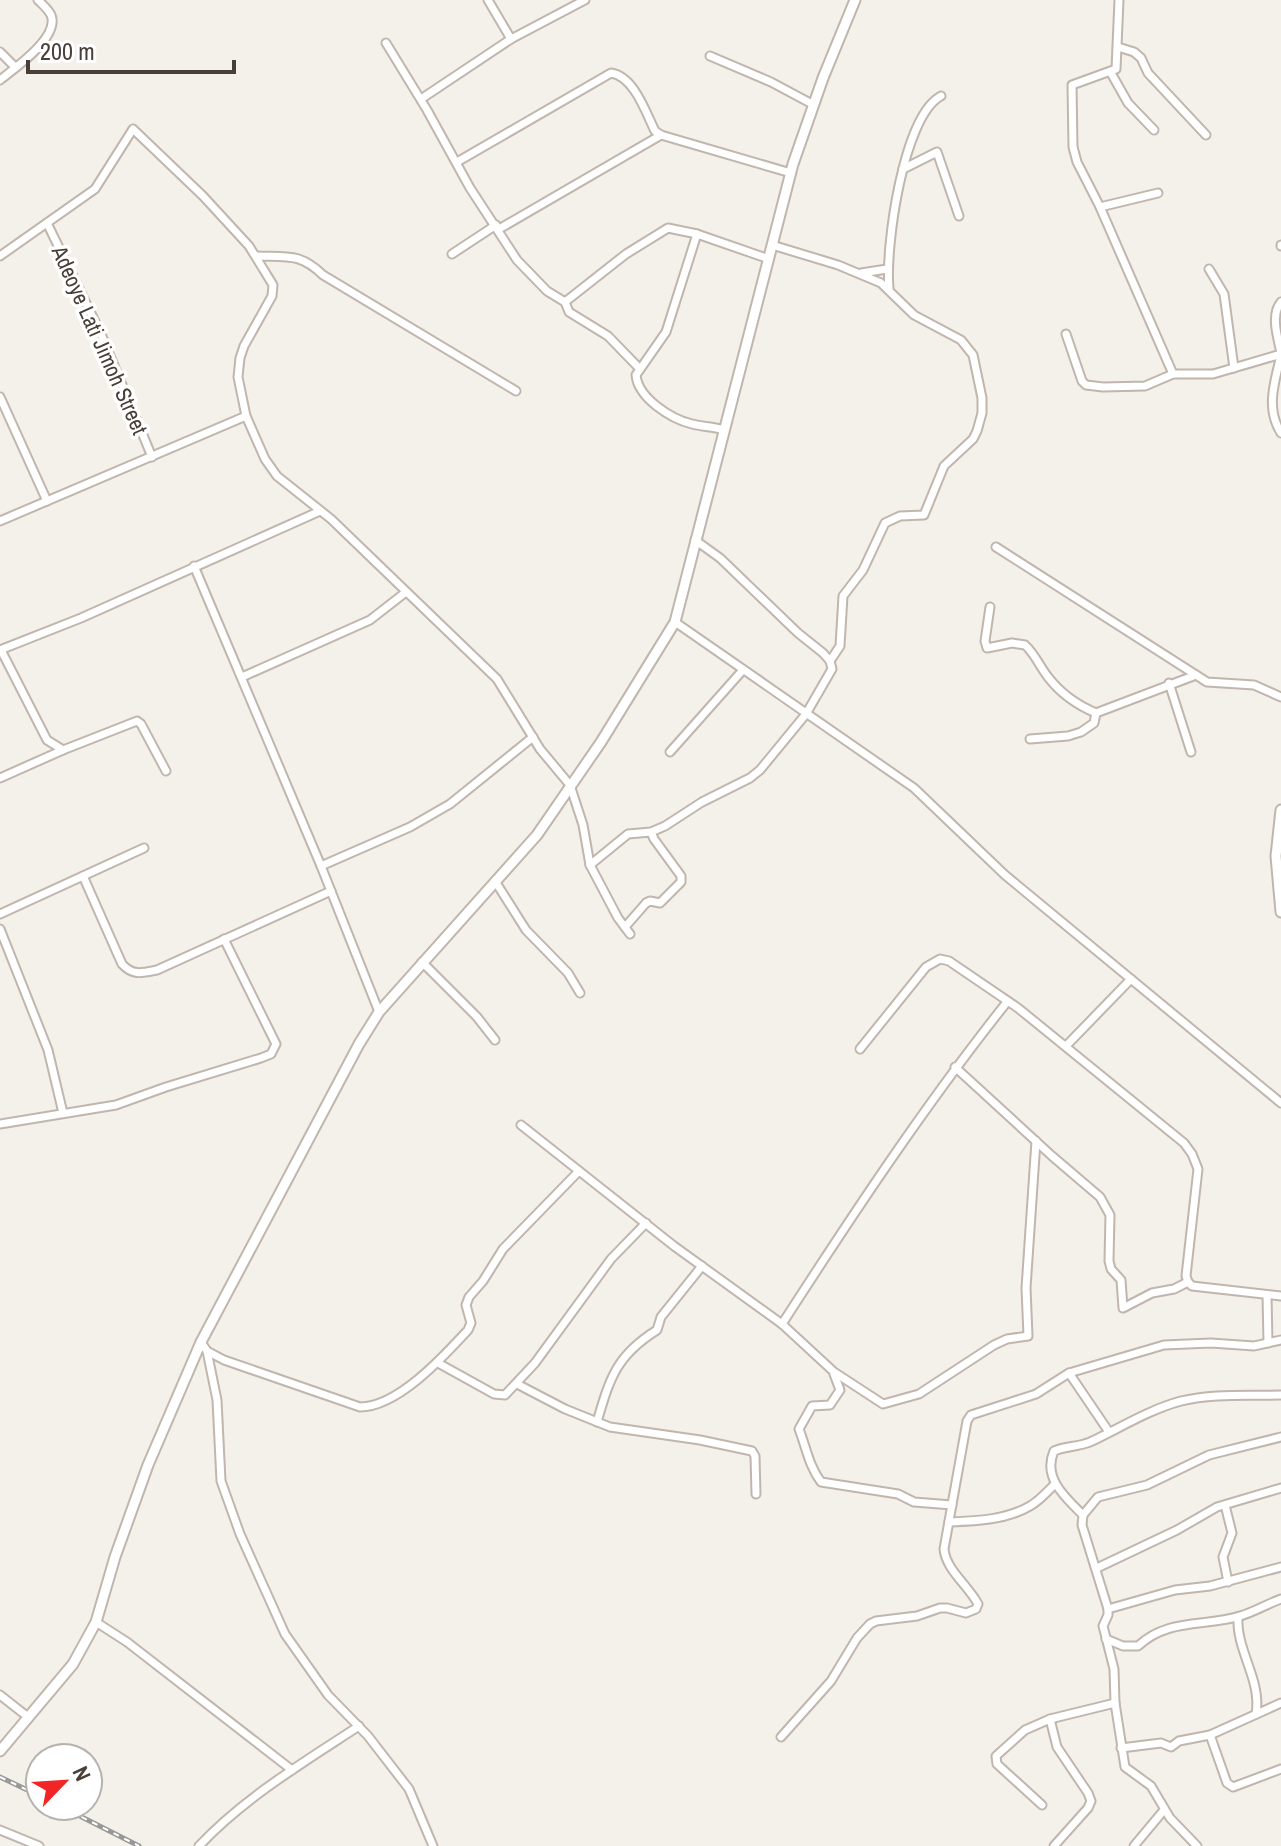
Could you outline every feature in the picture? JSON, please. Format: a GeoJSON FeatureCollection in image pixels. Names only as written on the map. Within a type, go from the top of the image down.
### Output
{"type":"FeatureCollection","features":[{"type":"Feature","properties":{"kind":"street"},"geometry":{"type":"LineString","coordinates":[[0,80],[44,40],[52,28],[52,17],[38,0]]}},
{"type":"Feature","properties":{"kind":"street"},"geometry":{"type":"LineString","coordinates":[[488,0],[511,39]]}},
{"type":"Feature","properties":{"kind":"street"},"geometry":{"type":"LineString","coordinates":[[421,99],[511,39],[585,0]]}},
{"type":"Feature","properties":{"kind":"street"},"geometry":{"type":"LineString","coordinates":[[1,1748],[73,1664],[96,1622],[115,1557],[148,1465],[204,1346],[359,1044],[379,1012],[537,835],[601,742],[675,622],[791,173],[855,0]]}},
{"type":"Feature","properties":{"kind":"street"},"geometry":{"type":"LineString","coordinates":[[1119,0],[1116,69],[1072,85],[1073,147],[1173,374]]}},
{"type":"Feature","properties":{"kind":"street"},"geometry":{"type":"LineString","coordinates":[[386,43],[470,188],[527,272],[561,302],[565,302]]}},
{"type":"Feature","properties":{"kind":"street"},"geometry":{"type":"LineString","coordinates":[[1118,47],[1141,58],[1148,73],[1206,135]]}},
{"type":"Feature","properties":{"kind":"street"},"geometry":{"type":"LineString","coordinates":[[0,52],[15,67]]}},
{"type":"Feature","properties":{"kind":"street"},"geometry":{"type":"LineString","coordinates":[[710,56],[771,82],[814,105]]}},
{"type":"Feature","properties":{"kind":"street"},"geometry":{"type":"LineString","coordinates":[[457,162],[611,73],[624,78],[655,131],[661,135],[791,173]]}},
{"type":"Feature","properties":{"kind":"street"},"geometry":{"type":"LineString","coordinates":[[1111,73],[1128,103],[1154,130]]}},
{"type":"Feature","properties":{"kind":"street"},"geometry":{"type":"LineString","coordinates":[[889,288],[887,269],[908,149],[925,112],[932,101],[941,96]]}},
{"type":"Feature","properties":{"kind":"street"},"geometry":{"type":"LineString","coordinates":[[0,256],[95,189],[133,129],[203,196],[257,256],[273,285],[272,296],[251,330],[240,358],[238,377],[246,416],[265,459],[277,476],[320,511],[497,679],[552,766],[570,785],[583,825],[590,865],[628,930],[646,903],[660,903],[681,882],[681,876],[651,832]]}},
{"type":"Feature","properties":{"kind":"street"},"geometry":{"type":"LineString","coordinates":[[452,254],[661,135]]}},
{"type":"Feature","properties":{"kind":"street"},"geometry":{"type":"LineString","coordinates":[[903,169],[937,152],[959,216]]}},
{"type":"Feature","properties":{"kind":"street"},"geometry":{"type":"LineString","coordinates":[[1100,207],[1158,193]]}},
{"type":"Feature","properties":{"kind":"street","name":"Adeoye Lati Jimoh Street"},"geometry":{"type":"LineString","coordinates":[[47,223],[101,334],[152,457]]}},
{"type":"Feature","properties":{"kind":"street"},"geometry":{"type":"LineString","coordinates":[[565,302],[626,254],[668,228],[697,234],[769,259]]}},
{"type":"Feature","properties":{"kind":"street"},"geometry":{"type":"LineString","coordinates":[[697,234],[666,332],[636,375],[636,381],[655,403],[676,417],[693,425],[724,430]]}},
{"type":"Feature","properties":{"kind":"street"},"geometry":{"type":"LineString","coordinates":[[772,245],[858,273],[889,288],[914,315],[961,340],[976,362],[982,413],[973,439],[944,466],[924,515],[900,516],[885,523],[863,570],[843,596],[840,646],[830,661]]}},
{"type":"Feature","properties":{"kind":"street"},"geometry":{"type":"LineString","coordinates":[[257,256],[308,261],[323,275],[516,391]]}},
{"type":"Feature","properties":{"kind":"street"},"geometry":{"type":"LineString","coordinates":[[858,273],[887,269]]}},
{"type":"Feature","properties":{"kind":"street"},"geometry":{"type":"LineString","coordinates":[[1209,269],[1224,294],[1234,368]]}},
{"type":"Feature","properties":{"kind":"street"},"geometry":{"type":"LineString","coordinates":[[565,302],[569,312],[608,336],[640,369]]}},
{"type":"Feature","properties":{"kind":"street"},"geometry":{"type":"LineString","coordinates":[[1281,302],[1275,316],[1281,354],[1271,392],[1276,424],[1281,433]]}},
{"type":"Feature","properties":{"kind":"street"},"geometry":{"type":"LineString","coordinates":[[1066,334],[1086,385],[1145,386],[1173,374],[1213,374],[1281,354]]}},
{"type":"Feature","properties":{"kind":"street"},"geometry":{"type":"LineString","coordinates":[[0,397],[47,501]]}},
{"type":"Feature","properties":{"kind":"street"},"geometry":{"type":"LineString","coordinates":[[0,521],[246,416]]}},
{"type":"Feature","properties":{"kind":"street"},"geometry":{"type":"LineString","coordinates":[[63,750],[47,740],[0,650],[81,618],[320,511]]}},
{"type":"Feature","properties":{"kind":"street"},"geometry":{"type":"LineString","coordinates":[[590,865],[628,834],[651,832],[750,778],[806,714],[832,669],[830,661],[720,558],[695,540]]}},
{"type":"Feature","properties":{"kind":"street"},"geometry":{"type":"LineString","coordinates":[[996,547],[1196,675],[1216,684],[1254,685],[1281,697]]}},
{"type":"Feature","properties":{"kind":"street"},"geometry":{"type":"LineString","coordinates":[[194,566],[379,1012]]}},
{"type":"Feature","properties":{"kind":"street"},"geometry":{"type":"LineString","coordinates":[[242,677],[370,620],[406,592]]}},
{"type":"Feature","properties":{"kind":"street"},"geometry":{"type":"LineString","coordinates":[[990,607],[985,641],[987,648],[1012,643],[1025,645],[1064,694],[1081,707],[1096,713],[1196,675]]}},
{"type":"Feature","properties":{"kind":"street"},"geometry":{"type":"LineString","coordinates":[[675,622],[914,788],[1005,875],[1281,1103]]}},
{"type":"Feature","properties":{"kind":"street"},"geometry":{"type":"LineString","coordinates":[[670,752],[742,671]]}},
{"type":"Feature","properties":{"kind":"street"},"geometry":{"type":"LineString","coordinates":[[1169,683],[1191,752]]}},
{"type":"Feature","properties":{"kind":"street"},"geometry":{"type":"LineString","coordinates":[[1030,739],[1081,732],[1094,723],[1096,713]]}},
{"type":"Feature","properties":{"kind":"street"},"geometry":{"type":"LineString","coordinates":[[0,778],[137,721],[166,771]]}},
{"type":"Feature","properties":{"kind":"street"},"geometry":{"type":"LineString","coordinates":[[321,866],[410,827],[450,804],[533,737]]}},
{"type":"Feature","properties":{"kind":"street"},"geometry":{"type":"LineString","coordinates":[[1281,810],[1276,856],[1281,912]]}},
{"type":"Feature","properties":{"kind":"street"},"geometry":{"type":"LineString","coordinates":[[0,914],[144,848]]}},
{"type":"Feature","properties":{"kind":"street"},"geometry":{"type":"LineString","coordinates":[[83,876],[117,955],[128,971],[135,974],[157,970],[331,891]]}},
{"type":"Feature","properties":{"kind":"street"},"geometry":{"type":"LineString","coordinates":[[495,881],[526,930],[568,973],[580,993]]}},
{"type":"Feature","properties":{"kind":"street"},"geometry":{"type":"LineString","coordinates":[[0,929],[48,1050],[63,1113]]}},
{"type":"Feature","properties":{"kind":"street"},"geometry":{"type":"LineString","coordinates":[[0,1124],[116,1105],[271,1054],[276,1044],[224,939]]}},
{"type":"Feature","properties":{"kind":"street"},"geometry":{"type":"LineString","coordinates":[[860,1049],[926,967],[940,959],[958,967],[1066,1046],[1184,1143],[1198,1169],[1186,1276],[1188,1282],[1192,1286],[1281,1296]]}},
{"type":"Feature","properties":{"kind":"street"},"geometry":{"type":"LineString","coordinates":[[422,962],[477,1017],[495,1040]]}},
{"type":"Feature","properties":{"kind":"street"},"geometry":{"type":"LineString","coordinates":[[1066,1046],[1131,979]]}},
{"type":"Feature","properties":{"kind":"street"},"geometry":{"type":"LineString","coordinates":[[782,1324],[887,1162],[955,1067],[1007,1002]]}},
{"type":"Feature","properties":{"kind":"street"},"geometry":{"type":"LineString","coordinates":[[955,1067],[1100,1197],[1110,1215],[1109,1261],[1111,1269],[1121,1280],[1123,1308],[1152,1293],[1174,1289],[1188,1282]]}},
{"type":"Feature","properties":{"kind":"street"},"geometry":{"type":"LineString","coordinates":[[521,1125],[782,1324],[834,1372],[883,1404],[919,1394],[994,1345],[1007,1339],[1028,1336],[1026,1288],[1036,1141]]}},
{"type":"Feature","properties":{"kind":"street"},"geometry":{"type":"LineString","coordinates":[[204,1346],[224,1360],[360,1407],[386,1399],[420,1379],[468,1330],[471,1323],[466,1305],[469,1297],[503,1249],[579,1171]]}},
{"type":"Feature","properties":{"kind":"street"},"geometry":{"type":"LineString","coordinates":[[438,1363],[500,1396],[505,1395],[517,1384],[611,1259],[646,1223]]}},
{"type":"Feature","properties":{"kind":"street"},"geometry":{"type":"LineString","coordinates":[[597,1422],[609,1379],[617,1365],[636,1343],[657,1330],[661,1317],[702,1266]]}},
{"type":"Feature","properties":{"kind":"street"},"geometry":{"type":"LineString","coordinates":[[1267,1295],[1268,1343]]}},
{"type":"Feature","properties":{"kind":"street"},"geometry":{"type":"LineString","coordinates":[[781,1737],[831,1681],[857,1638],[870,1624],[917,1616],[940,1608],[966,1613],[976,1609],[978,1604],[972,1593],[945,1557],[967,1421],[971,1415],[1036,1394],[1069,1373],[1164,1345],[1211,1343],[1254,1346],[1281,1340]]}},
{"type":"Feature","properties":{"kind":"street"},"geometry":{"type":"LineString","coordinates":[[204,1346],[217,1400],[221,1481],[240,1534],[285,1634],[328,1695],[359,1726],[409,1789],[433,1846]]}},
{"type":"Feature","properties":{"kind":"street"},"geometry":{"type":"LineString","coordinates":[[834,1372],[840,1390],[830,1405],[812,1406],[799,1429],[809,1453],[812,1471],[821,1482],[898,1494],[914,1502],[952,1505]]}},
{"type":"Feature","properties":{"kind":"street"},"geometry":{"type":"LineString","coordinates":[[1069,1373],[1109,1432]]}},
{"type":"Feature","properties":{"kind":"street"},"geometry":{"type":"LineString","coordinates":[[517,1384],[610,1427],[752,1451],[755,1456],[756,1494]]}},
{"type":"Feature","properties":{"kind":"street"},"geometry":{"type":"LineString","coordinates":[[1083,1515],[1054,1485],[1051,1457],[1054,1451],[1087,1443],[1140,1416],[1189,1400],[1281,1395]]}},
{"type":"Feature","properties":{"kind":"street"},"geometry":{"type":"LineString","coordinates":[[1197,1846],[1164,1810],[1151,1786],[1125,1767],[1115,1703],[1114,1669],[1103,1626],[1108,1609],[1082,1525],[1083,1515],[1098,1497],[1147,1485],[1209,1455],[1281,1437]]}},
{"type":"Feature","properties":{"kind":"street"},"geometry":{"type":"LineString","coordinates":[[949,1522],[986,1520],[1009,1514],[1031,1506],[1054,1485]]}},
{"type":"Feature","properties":{"kind":"street"},"geometry":{"type":"LineString","coordinates":[[1097,1568],[1177,1530],[1204,1513],[1281,1488]]}},
{"type":"Feature","properties":{"kind":"street"},"geometry":{"type":"LineString","coordinates":[[1225,1505],[1232,1533],[1223,1557],[1228,1582]]}},
{"type":"Feature","properties":{"kind":"street"},"geometry":{"type":"LineString","coordinates":[[1108,1609],[1175,1590],[1228,1582],[1281,1567]]}},
{"type":"Feature","properties":{"kind":"street"},"geometry":{"type":"LineString","coordinates":[[1106,1639],[1123,1646],[1138,1646],[1146,1637],[1179,1623],[1238,1617],[1281,1599]]}},
{"type":"Feature","properties":{"kind":"street"},"geometry":{"type":"LineString","coordinates":[[1238,1617],[1237,1632],[1259,1699],[1256,1714]]}},
{"type":"Feature","properties":{"kind":"street"},"geometry":{"type":"LineString","coordinates":[[96,1622],[127,1642],[292,1770]]}},
{"type":"Feature","properties":{"kind":"street"},"geometry":{"type":"LineString","coordinates":[[0,1695],[28,1717]]}},
{"type":"Feature","properties":{"kind":"street"},"geometry":{"type":"LineString","coordinates":[[1042,1805],[995,1761],[1016,1735],[1050,1719],[1115,1703]]}},
{"type":"Feature","properties":{"kind":"street"},"geometry":{"type":"LineString","coordinates":[[1121,1748],[1161,1743],[1171,1747],[1179,1741],[1210,1735],[1281,1703]]}},
{"type":"Feature","properties":{"kind":"street"},"geometry":{"type":"LineString","coordinates":[[1050,1719],[1057,1747],[1091,1801],[1054,1846]]}},
{"type":"Feature","properties":{"kind":"street"},"geometry":{"type":"LineString","coordinates":[[199,1846],[292,1770],[359,1726]]}},
{"type":"Feature","properties":{"kind":"street"},"geometry":{"type":"LineString","coordinates":[[1210,1735],[1227,1783],[1233,1787],[1281,1769]]}},
{"type":"Feature","properties":{"kind":"street"},"geometry":{"type":"LineString","coordinates":[[1134,1846],[1164,1810]]}},
{"type":"Feature","properties":{"kind":"street"},"geometry":{"type":"LineString","coordinates":[[0,1830],[39,1846]]}},
{"type":"Feature","properties":{"kind":"railway"},"geometry":{"type":"LineString","coordinates":[[0,1777],[24,1788]]}},
{"type":"Feature","properties":{"kind":"railway"},"geometry":{"type":"LineString","coordinates":[[92,1822],[139,1846]]}}]}
